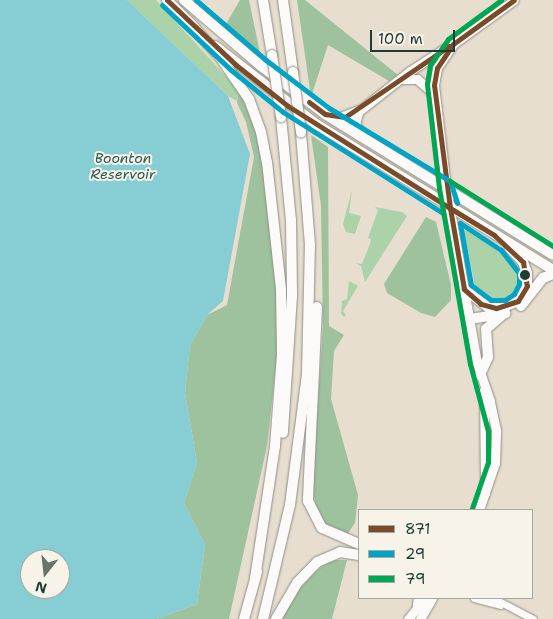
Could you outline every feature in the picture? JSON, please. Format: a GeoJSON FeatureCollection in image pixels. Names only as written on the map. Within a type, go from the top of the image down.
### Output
{"type":"FeatureCollection","features":[{"type":"Feature","properties":{"kind":"highway"},"geometry":{"type":"LineString","coordinates":[[167,0],[236,65],[288,106],[553,270]]}},
{"type":"Feature","properties":{"kind":"highway"},"geometry":{"type":"LineString","coordinates":[[184,0],[261,66],[326,114],[365,140],[446,187],[553,255]]}},
{"type":"Feature","properties":{"kind":"highway"},"geometry":{"type":"LineString","coordinates":[[244,619],[256,578],[277,476],[291,348],[291,220],[281,117],[263,0]]}},
{"type":"Feature","properties":{"kind":"highway"},"geometry":{"type":"LineString","coordinates":[[283,0],[302,132],[317,260],[317,324],[308,501],[322,528],[358,544]]}},
{"type":"Feature","properties":{"kind":"highway"},"geometry":{"type":"LineString","coordinates":[[190,23],[231,71],[249,99],[261,132],[267,162],[281,289],[282,355],[275,446],[256,578]]}},
{"type":"Feature","properties":{"kind":"highway"},"geometry":{"type":"LineString","coordinates":[[326,114],[341,118],[359,111]]}},
{"type":"Feature","properties":{"kind":"highway"},"geometry":{"type":"LineString","coordinates":[[359,111],[355,123],[365,140]]}},
{"type":"Feature","properties":{"kind":"highway"},"geometry":{"type":"LineString","coordinates":[[263,619],[292,497],[307,374],[310,245],[302,132]]}},
{"type":"Feature","properties":{"kind":"highway"},"geometry":{"type":"LineString","coordinates":[[464,289],[481,304],[496,308],[514,304],[525,292],[528,277],[523,262],[494,235]]}},
{"type":"Feature","properties":{"kind":"highway"},"geometry":{"type":"LineString","coordinates":[[480,375],[488,357],[486,329],[497,318],[526,303],[543,278],[553,274]]}},
{"type":"Feature","properties":{"kind":"highway"},"geometry":{"type":"LineString","coordinates":[[470,319],[510,312]]}},
{"type":"Feature","properties":{"kind":"highway"},"geometry":{"type":"LineString","coordinates":[[276,619],[292,590],[312,566],[334,553],[358,556]]}},
{"type":"Feature","properties":{"kind":"main road"},"geometry":{"type":"LineString","coordinates":[[359,111],[403,79],[410,70],[453,44],[514,0]]}},
{"type":"Feature","properties":{"kind":"main road"},"geometry":{"type":"LineString","coordinates":[[453,44],[437,68],[434,94],[446,187],[484,390],[485,492],[479,509]]}},
{"type":"Feature","properties":{"kind":"main road"},"geometry":{"type":"LineString","coordinates":[[403,79],[417,79],[434,94]]}},
{"type":"Feature","properties":{"kind":"main road"},"geometry":{"type":"LineString","coordinates":[[420,619],[431,599]]}},
{"type":"Feature","properties":{"kind":"main road"},"geometry":{"type":"LineString","coordinates":[[408,619],[421,600]]}},
{"type":"Feature","properties":{"kind":"street"},"geometry":{"type":"LineString","coordinates":[[478,599],[513,609]]}},
{"type":"Feature","properties":{"kind":"street"},"geometry":{"type":"LineString","coordinates":[[494,599],[533,619]]}},
{"type":"Feature","properties":{"kind":"green space"},"geometry":{"type":"Polygon","coordinates":[[[127,0],[156,0],[239,91],[237,101],[228,96],[127,0]]]}},
{"type":"Feature","properties":{"kind":"green space"},"geometry":{"type":"Polygon","coordinates":[[[240,0],[249,0],[260,53],[226,24],[240,0]]]}},
{"type":"Feature","properties":{"kind":"green space"},"geometry":{"type":"Polygon","coordinates":[[[297,0],[305,0],[398,75],[389,81],[328,45],[311,97],[297,0]]]}},
{"type":"Feature","properties":{"kind":"green space"},"geometry":{"type":"Polygon","coordinates":[[[239,91],[261,140],[277,294],[277,356],[267,446],[229,619],[157,619],[197,604],[205,545],[184,503],[197,463],[185,393],[190,345],[207,315],[227,305],[254,157],[246,122],[237,103],[239,91]]]}},
{"type":"Feature","properties":{"kind":"green space"},"geometry":{"type":"Polygon","coordinates":[[[311,135],[328,147],[329,326],[344,335],[334,351],[331,399],[358,495],[355,523],[347,535],[332,530],[319,518],[312,488],[323,326],[321,206],[311,135]]]}},
{"type":"Feature","properties":{"kind":"green space"},"geometry":{"type":"Polygon","coordinates":[[[352,190],[349,213],[361,216],[355,234],[346,232],[343,224],[352,190]]]}},
{"type":"Feature","properties":{"kind":"green space"},"geometry":{"type":"Polygon","coordinates":[[[375,207],[402,212],[407,216],[365,282],[361,266],[355,263],[362,264],[370,244],[371,239],[368,238],[378,210],[375,207]]]}},
{"type":"Feature","properties":{"kind":"green space"},"geometry":{"type":"Polygon","coordinates":[[[426,217],[436,222],[451,285],[451,300],[435,317],[421,313],[387,293],[384,284],[426,217]]]}},
{"type":"Feature","properties":{"kind":"green space"},"geometry":{"type":"Polygon","coordinates":[[[468,229],[518,262],[524,276],[520,295],[498,306],[477,296],[464,231],[468,229]]]}},
{"type":"Feature","properties":{"kind":"green space"},"geometry":{"type":"Polygon","coordinates":[[[349,281],[358,286],[343,311],[346,315],[344,317],[341,314],[342,301],[347,299],[349,281]]]}},
{"type":"Feature","properties":{"kind":"green space"},"geometry":{"type":"Polygon","coordinates":[[[332,560],[347,560],[332,619],[282,619],[300,588],[316,571],[332,560]]]}},
{"type":"Feature","properties":{"kind":"water","name":"Boonton Reservoir"},"geometry":{"type":"Polygon","coordinates":[[[0,0],[127,0],[228,96],[250,154],[223,301],[207,315],[190,345],[185,393],[197,463],[184,503],[205,545],[197,604],[157,619],[0,619],[0,0]]]}},
{"type":"Feature","properties":{"kind":"transit line","name":"871"},"geometry":{"type":"LineString","coordinates":[[167,0],[236,65],[288,106],[450,208]]}},
{"type":"Feature","properties":{"kind":"transit line","name":"29"},"geometry":{"type":"LineString","coordinates":[[196,0],[266,60],[329,108],[450,181],[457,203]]}},
{"type":"Feature","properties":{"kind":"transit line","name":"79"},"geometry":{"type":"LineString","coordinates":[[472,508],[488,462],[488,431],[470,364],[439,188],[427,84],[430,65],[448,39],[501,0]]}},
{"type":"Feature","properties":{"kind":"transit line","name":"871"},"geometry":{"type":"LineString","coordinates":[[450,208],[434,85],[437,68],[453,44],[514,0]]}},
{"type":"Feature","properties":{"kind":"transit line","name":"29"},"geometry":{"type":"LineString","coordinates":[[162,5],[231,70],[283,112],[443,213]]}},
{"type":"Feature","properties":{"kind":"transit line","name":"871"},"geometry":{"type":"LineString","coordinates":[[309,102],[325,114],[345,117],[449,46]]}},
{"type":"Feature","properties":{"kind":"transit line","name":"79"},"geometry":{"type":"LineString","coordinates":[[450,181],[553,246]]}},
{"type":"Feature","properties":{"kind":"transit line","name":"871"},"geometry":{"type":"LineString","coordinates":[[450,208],[494,235],[523,262],[527,286],[518,301],[496,308],[481,304],[464,289],[450,208]]}},
{"type":"Feature","properties":{"kind":"transit line","name":"29"},"geometry":{"type":"LineString","coordinates":[[460,223],[501,250],[519,273],[519,284],[514,294],[505,300],[491,300],[471,285],[460,223]]}}]}
